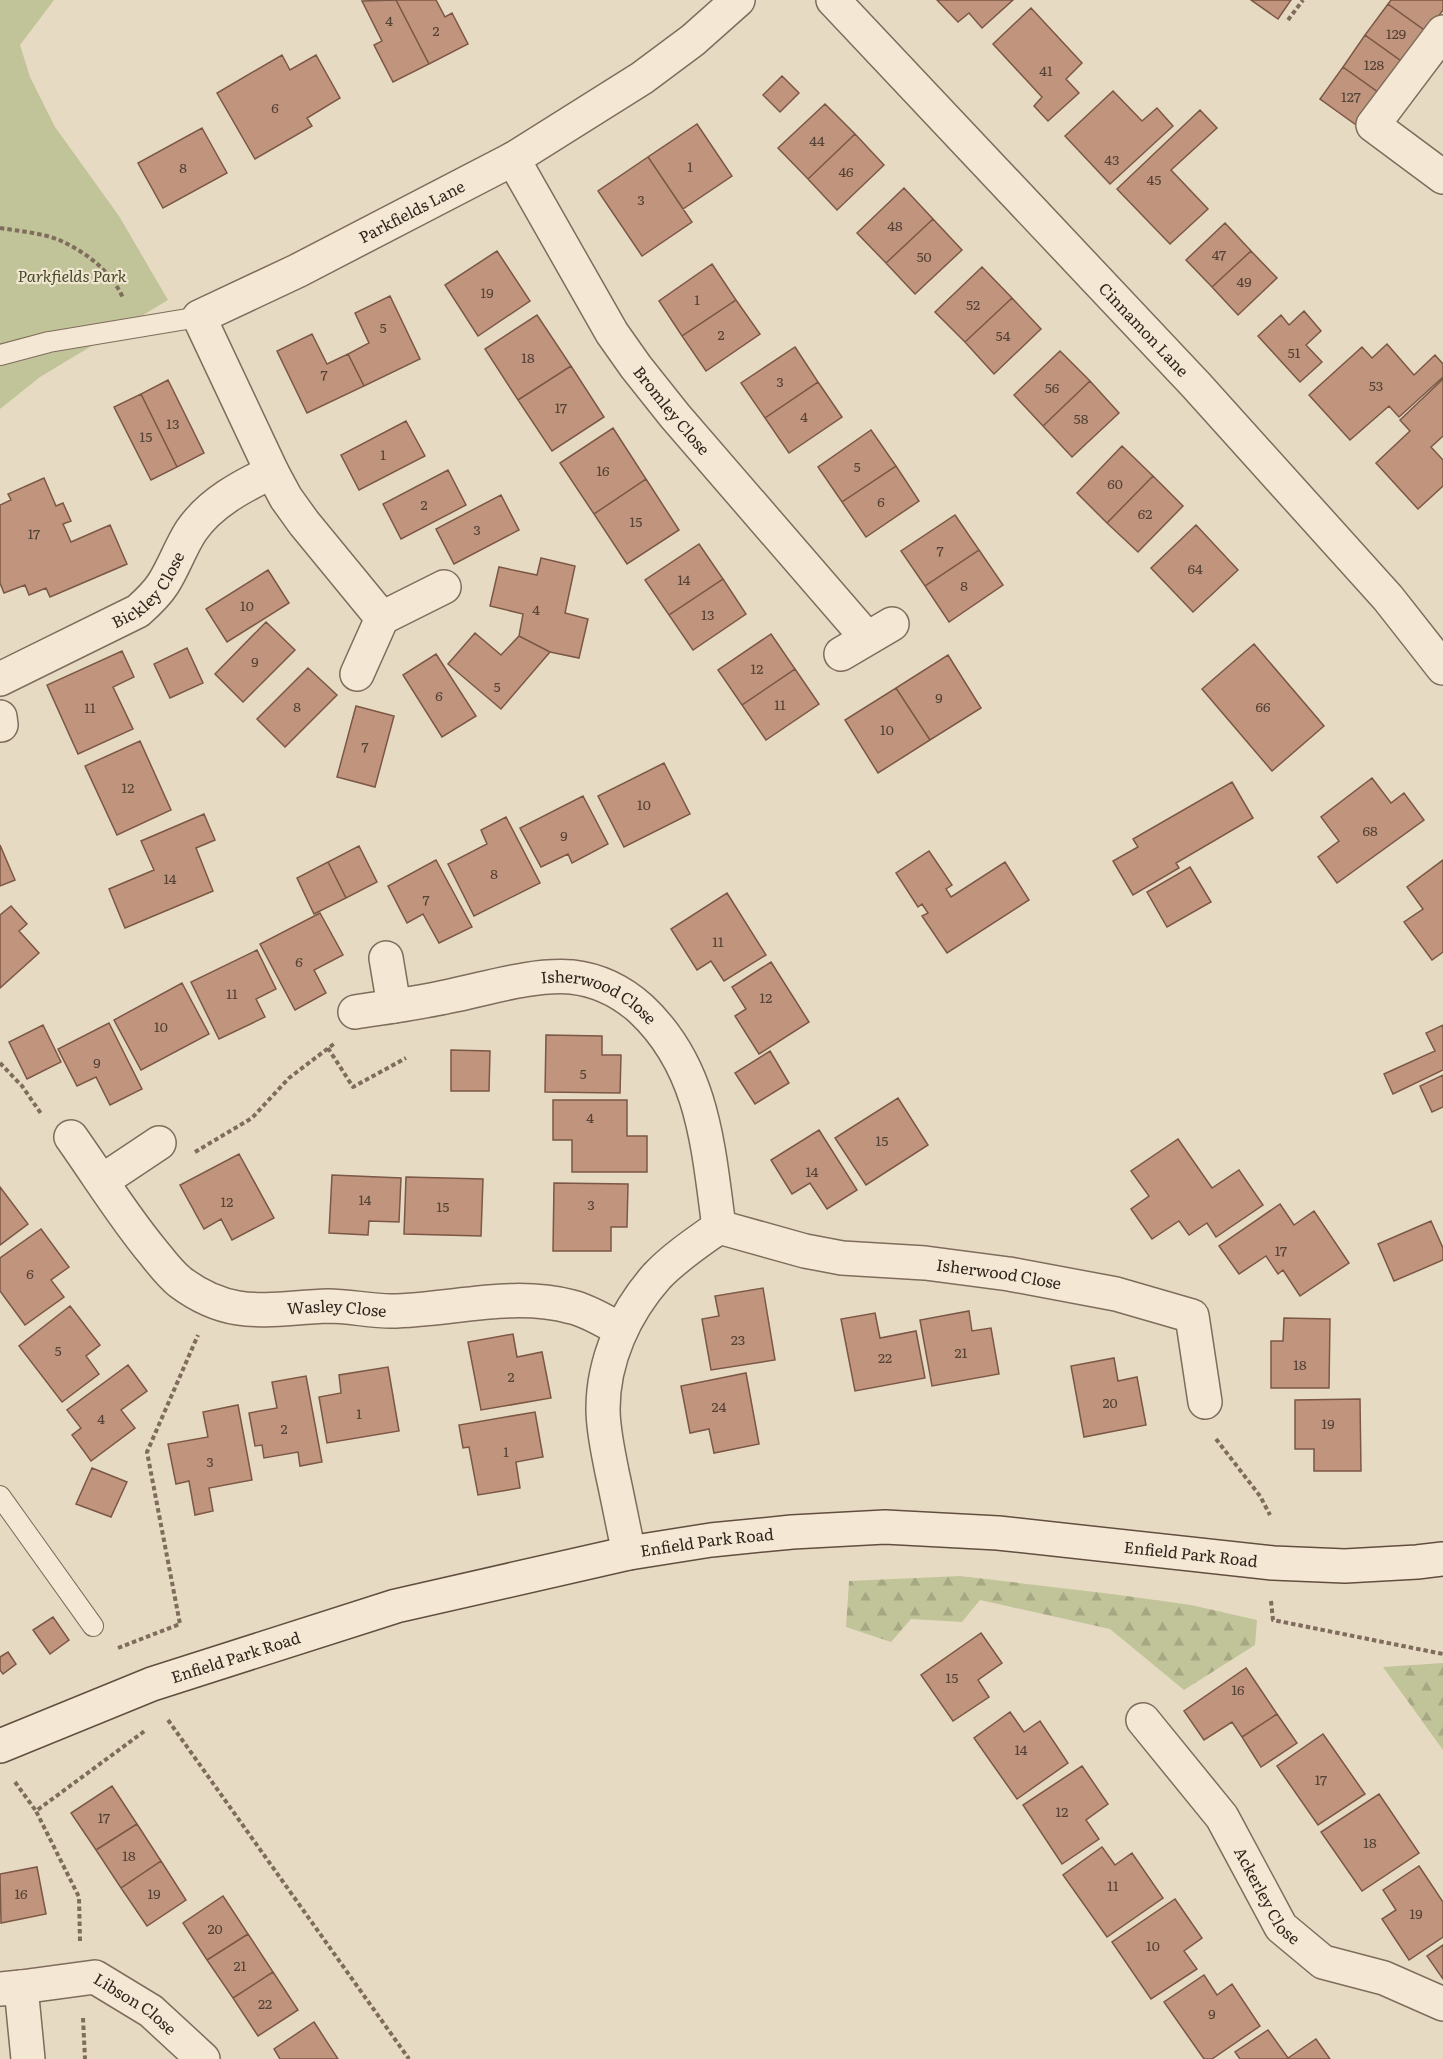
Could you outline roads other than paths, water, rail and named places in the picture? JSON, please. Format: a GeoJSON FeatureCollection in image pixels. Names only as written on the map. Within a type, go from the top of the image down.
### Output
{"type":"FeatureCollection","features":[{"type":"Feature","properties":{"kind":"street","name":"Parkfields Lane"},"geometry":{"type":"LineString","coordinates":[[199,317],[297,271],[513,159],[642,78],[693,40],[738,0]]}},
{"type":"Feature","properties":{"kind":"street","name":"Cinnamon Lane"},"geometry":{"type":"LineString","coordinates":[[833,0],[1196,385],[1388,598],[1443,668]]}},
{"type":"Feature","properties":{"kind":"street"},"geometry":{"type":"LineString","coordinates":[[1443,32],[1373,125],[1443,177]]}},
{"type":"Feature","properties":{"kind":"street","name":"Bromley Close"},"geometry":{"type":"LineString","coordinates":[[513,159],[612,333],[636,367],[675,416],[867,639]]}},
{"type":"Feature","properties":{"kind":"street"},"geometry":{"type":"LineString","coordinates":[[199,317],[286,498],[382,618]]}},
{"type":"Feature","properties":{"kind":"street","name":"Bickley Close"},"geometry":{"type":"LineString","coordinates":[[0,680],[138,611],[164,584],[177,554],[193,529],[215,506],[243,485],[272,472]]}},
{"type":"Feature","properties":{"kind":"street"},"geometry":{"type":"LineString","coordinates":[[357,674],[382,618],[444,587]]}},
{"type":"Feature","properties":{"kind":"street"},"geometry":{"type":"LineString","coordinates":[[386,958],[394,1006]]}},
{"type":"Feature","properties":{"kind":"street","name":"Isherwood Close"},"geometry":{"type":"LineString","coordinates":[[355,1012],[440,999],[532,979],[571,977],[602,983],[631,1000],[655,1022],[674,1048],[688,1074],[707,1138],[719,1227],[805,1251],[842,1258],[925,1263],[1020,1276],[1116,1294],[1192,1316],[1205,1402]]}},
{"type":"Feature","properties":{"kind":"street","name":"Wasley Close"},"geometry":{"type":"LineString","coordinates":[[71,1137],[138,1234],[163,1264],[178,1280],[194,1291],[230,1307],[248,1311],[331,1306],[393,1311],[476,1302],[527,1301],[554,1303],[575,1308],[621,1330]]}},
{"type":"Feature","properties":{"kind":"street"},"geometry":{"type":"LineString","coordinates":[[102,1181],[159,1143]]}},
{"type":"Feature","properties":{"kind":"street"},"geometry":{"type":"LineString","coordinates":[[629,1554],[605,1437],[604,1384],[610,1357],[621,1330],[636,1304],[658,1275],[685,1251],[719,1227]]}},
{"type":"Feature","properties":{"kind":"street","name":"Enfield Park Road"},"geometry":{"type":"LineString","coordinates":[[0,1746],[152,1684],[385,1609],[629,1554],[711,1540],[885,1527],[998,1533],[1273,1563],[1345,1566],[1443,1559]]}},
{"type":"Feature","properties":{"kind":"street","name":"Ackerley Close"},"geometry":{"type":"LineString","coordinates":[[1143,1720],[1222,1817],[1281,1926],[1323,1962],[1384,1978],[1443,2004]]}},
{"type":"Feature","properties":{"kind":"street","name":"Libson Close"},"geometry":{"type":"LineString","coordinates":[[28,2059],[11,1988],[95,1977],[151,2011],[203,2059]]}},
{"type":"Feature","properties":{"kind":"lane","name":"Parkfields Lane"},"geometry":{"type":"LineString","coordinates":[[0,355],[49,342],[199,317]]}},
{"type":"Feature","properties":{"kind":"lane"},"geometry":{"type":"LineString","coordinates":[[0,1496],[93,1626]]}},
{"type":"Feature","properties":{"kind":"park label","name":"Parkfields Park"},"geometry":{"type":"Point","coordinates":[72,276]}}]}
